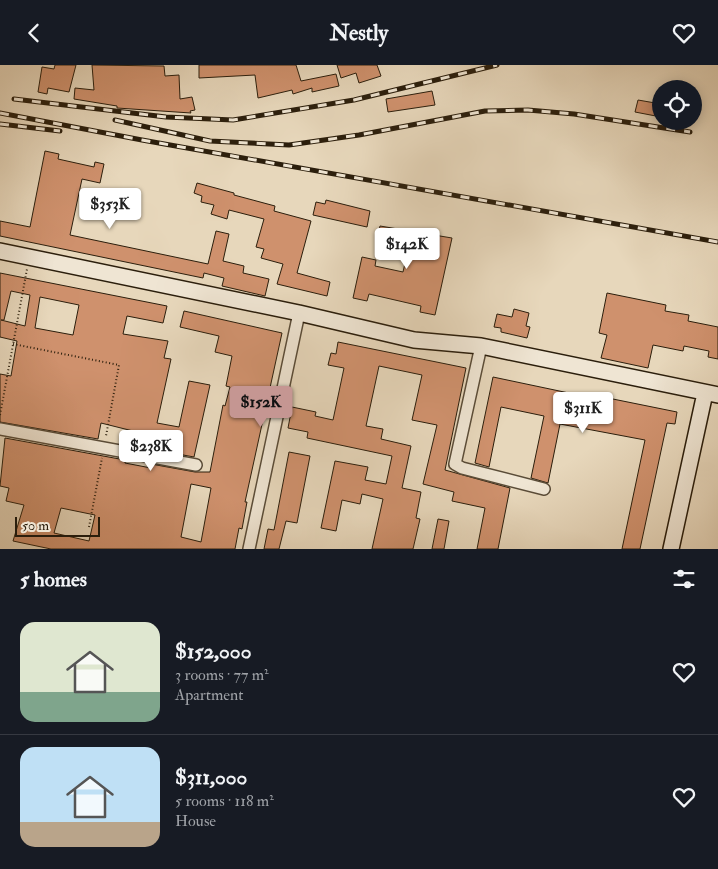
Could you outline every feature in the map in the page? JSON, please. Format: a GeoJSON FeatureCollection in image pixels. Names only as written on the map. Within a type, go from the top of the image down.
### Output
{"type":"FeatureCollection","features":[{"type":"Feature","properties":{"kind":"main road"},"geometry":{"type":"LineString","coordinates":[[0,251],[299,313],[414,340],[481,346],[712,394],[671,549]]}},
{"type":"Feature","properties":{"kind":"street"},"geometry":{"type":"LineString","coordinates":[[249,549],[299,313]]}},
{"type":"Feature","properties":{"kind":"street"},"geometry":{"type":"LineString","coordinates":[[481,346],[455,464],[462,468],[544,489]]}},
{"type":"Feature","properties":{"kind":"street"},"geometry":{"type":"LineString","coordinates":[[0,429],[196,465]]}},
{"type":"Feature","properties":{"kind":"path"},"geometry":{"type":"LineString","coordinates":[[0,415],[29,257]]}},
{"type":"Feature","properties":{"kind":"path"},"geometry":{"type":"LineString","coordinates":[[13,344],[119,365],[89,527]]}},
{"type":"Feature","properties":{"kind":"building"},"geometry":{"type":"Polygon","coordinates":[[[55,65],[76,65],[69,92],[48,88],[47,94],[38,92],[42,67],[54,69],[55,65]]]}},
{"type":"Feature","properties":{"kind":"building"},"geometry":{"type":"Polygon","coordinates":[[[92,65],[164,66],[165,76],[179,75],[180,99],[192,97],[195,110],[190,111],[191,113],[117,108],[117,106],[74,99],[75,88],[94,90],[92,65]]]}},
{"type":"Feature","properties":{"kind":"building"},"geometry":{"type":"Polygon","coordinates":[[[199,65],[296,65],[301,81],[336,74],[339,86],[312,92],[312,88],[293,94],[292,90],[258,98],[255,75],[199,78],[199,65]]]}},
{"type":"Feature","properties":{"kind":"building"},"geometry":{"type":"Polygon","coordinates":[[[337,65],[377,65],[381,76],[359,83],[356,73],[341,78],[337,65]]]}},
{"type":"Feature","properties":{"kind":"building"},"geometry":{"type":"Polygon","coordinates":[[[432,91],[435,105],[388,112],[386,99],[432,91]]]}},
{"type":"Feature","properties":{"kind":"building"},"geometry":{"type":"Polygon","coordinates":[[[638,100],[652,102],[652,115],[635,112],[638,100]]]}},
{"type":"Feature","properties":{"kind":"building"},"geometry":{"type":"Polygon","coordinates":[[[45,151],[59,154],[58,159],[94,167],[95,162],[104,164],[100,183],[82,179],[70,235],[208,264],[216,231],[229,234],[223,261],[244,266],[243,273],[269,279],[265,296],[222,286],[224,278],[204,273],[203,278],[0,236],[0,221],[30,227],[45,151]]]}},
{"type":"Feature","properties":{"kind":"building"},"geometry":{"type":"Polygon","coordinates":[[[197,183],[275,206],[274,211],[311,221],[297,273],[330,282],[327,296],[277,284],[283,264],[261,258],[264,249],[256,247],[264,219],[229,210],[227,219],[211,214],[214,205],[201,202],[202,196],[194,193],[197,183]]]}},
{"type":"Feature","properties":{"kind":"building"},"geometry":{"type":"Polygon","coordinates":[[[326,200],[370,211],[367,227],[313,215],[316,202],[325,204],[326,200]]]}},
{"type":"Feature","properties":{"kind":"building"},"geometry":{"type":"Polygon","coordinates":[[[380,226],[452,238],[435,315],[420,312],[421,306],[369,294],[367,301],[353,298],[362,257],[376,260],[375,266],[403,272],[408,250],[376,243],[380,226]]]}},
{"type":"Feature","properties":{"kind":"building"},"geometry":{"type":"Polygon","coordinates":[[[0,273],[167,306],[163,323],[127,316],[123,334],[168,341],[164,358],[171,359],[157,423],[179,427],[189,381],[210,385],[194,457],[134,446],[137,432],[101,423],[98,439],[0,422],[0,374],[11,376],[17,341],[0,337],[0,273]],[[11,291],[4,320],[1,320],[25,326],[30,295],[11,291]],[[40,297],[35,328],[73,335],[79,305],[40,297]]]}},
{"type":"Feature","properties":{"kind":"building"},"geometry":{"type":"Polygon","coordinates":[[[607,293],[666,305],[665,311],[689,315],[688,321],[718,327],[718,359],[708,357],[709,351],[684,346],[683,351],[653,345],[648,368],[601,358],[607,335],[599,333],[607,293]]]}},
{"type":"Feature","properties":{"kind":"building"},"geometry":{"type":"Polygon","coordinates":[[[514,309],[529,313],[526,326],[530,327],[527,338],[501,332],[501,328],[494,327],[497,314],[512,317],[514,309]]]}},
{"type":"Feature","properties":{"kind":"building"},"geometry":{"type":"Polygon","coordinates":[[[184,311],[282,333],[245,502],[247,502],[242,529],[239,528],[235,549],[51,549],[13,541],[24,505],[6,501],[9,488],[0,486],[5,438],[125,460],[125,463],[151,468],[151,464],[195,472],[210,472],[223,405],[225,406],[230,387],[226,386],[232,356],[215,352],[219,336],[180,327],[184,311]],[[191,484],[181,537],[201,542],[211,488],[191,484]],[[61,508],[54,533],[89,541],[95,515],[61,508]]]}},
{"type":"Feature","properties":{"kind":"building"},"geometry":{"type":"Polygon","coordinates":[[[338,342],[466,368],[445,470],[510,488],[498,549],[477,549],[485,508],[452,501],[454,492],[423,484],[437,425],[412,420],[422,375],[379,366],[366,426],[383,429],[381,439],[411,446],[402,488],[421,492],[416,518],[420,519],[413,549],[372,549],[383,499],[362,494],[360,504],[342,500],[336,531],[321,528],[335,461],[368,467],[365,480],[386,484],[392,456],[307,438],[308,432],[288,428],[292,407],[316,412],[315,416],[333,420],[344,368],[328,365],[331,353],[336,354],[338,342]]]}},
{"type":"Feature","properties":{"kind":"building"},"geometry":{"type":"Polygon","coordinates":[[[493,377],[602,400],[603,397],[677,412],[675,424],[667,423],[640,549],[622,549],[645,440],[560,424],[548,483],[531,478],[544,416],[501,407],[489,467],[475,463],[493,377]]]}},
{"type":"Feature","properties":{"kind":"building"},"geometry":{"type":"Polygon","coordinates":[[[289,452],[310,456],[297,523],[286,521],[279,549],[264,549],[268,529],[274,530],[289,452]]]}},
{"type":"Feature","properties":{"kind":"building"},"geometry":{"type":"Polygon","coordinates":[[[438,519],[449,521],[444,549],[432,549],[438,519]]]}},
{"type":"Feature","properties":{"kind":"railway"},"geometry":{"type":"LineString","coordinates":[[14,99],[166,117],[233,120],[354,100],[497,65]]}},
{"type":"Feature","properties":{"kind":"railway"},"geometry":{"type":"LineString","coordinates":[[115,120],[210,141],[289,145],[359,135],[485,111],[528,110],[574,114],[690,132]]}},
{"type":"Feature","properties":{"kind":"railway"},"geometry":{"type":"LineString","coordinates":[[0,113],[718,242]]}},
{"type":"Feature","properties":{"kind":"railway"},"geometry":{"type":"LineString","coordinates":[[0,124],[60,131]]}}]}
